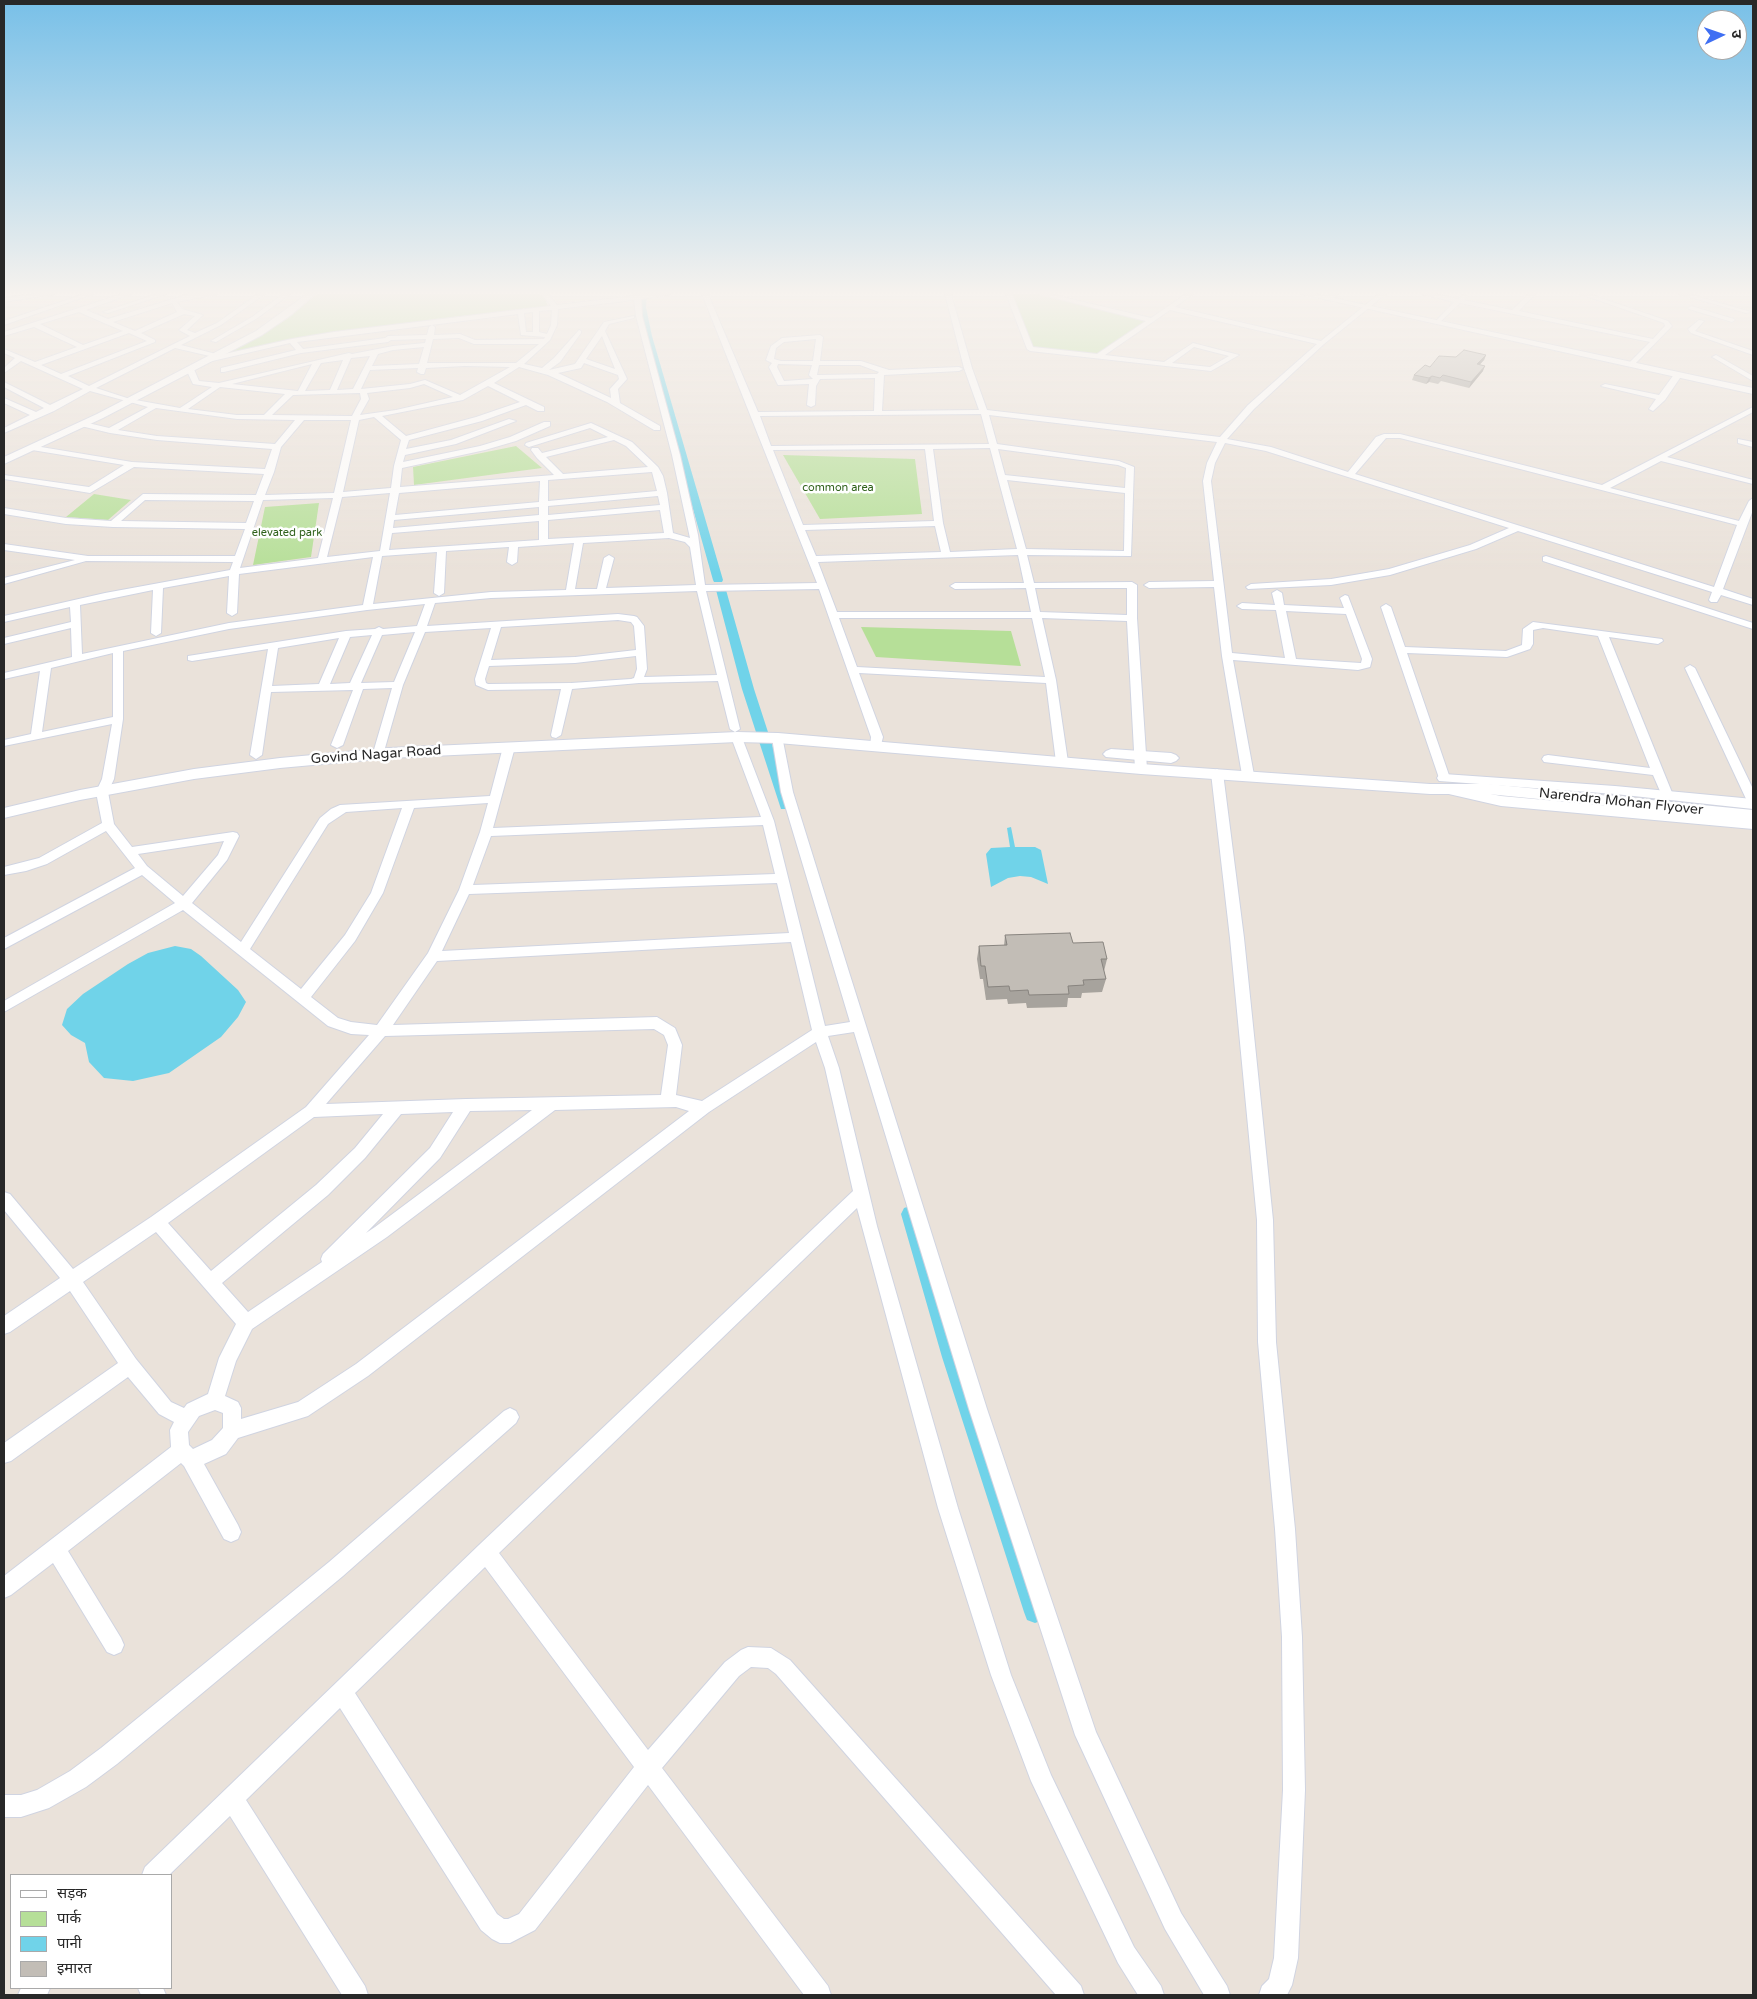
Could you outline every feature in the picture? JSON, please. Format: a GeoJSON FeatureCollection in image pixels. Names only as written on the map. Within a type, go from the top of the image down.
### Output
{"type":"FeatureCollection","features":[{"type":"Feature","properties":{"kind":"main road"},"geometry":{"type":"LineString","coordinates":[[744,733],[1443,783]]}},
{"type":"Feature","properties":{"kind":"main road","name":"Govind Nagar Road"},"geometry":{"type":"LineString","coordinates":[[4,801],[380,747],[556,735],[744,733]]}},
{"type":"Feature","properties":{"kind":"main road","name":"Govind Nagar Road"},"geometry":{"type":"LineString","coordinates":[[4,813],[80,795],[105,786],[197,763],[337,745],[509,747],[744,733]]}},
{"type":"Feature","properties":{"kind":"main road"},"geometry":{"type":"LineString","coordinates":[[1140,762],[1217,773],[1247,770]]}},
{"type":"Feature","properties":{"kind":"main road","name":"Narendra Mohan Flyover"},"geometry":{"type":"LineString","coordinates":[[1443,783],[1753,814]]}},
{"type":"Feature","properties":{"kind":"street"},"geometry":{"type":"LineString","coordinates":[[10,387],[51,408]]}},
{"type":"Feature","properties":{"kind":"street"},"geometry":{"type":"LineString","coordinates":[[86,387],[129,401],[181,410],[237,417],[301,418],[355,418],[376,415],[460,398],[480,387]]}},
{"type":"Feature","properties":{"kind":"street"},"geometry":{"type":"LineString","coordinates":[[4,431],[93,387]]}},
{"type":"Feature","properties":{"kind":"street"},"geometry":{"type":"LineString","coordinates":[[4,461],[35,448],[155,387]]}},
{"type":"Feature","properties":{"kind":"street"},"geometry":{"type":"LineString","coordinates":[[181,410],[216,387]]}},
{"type":"Feature","properties":{"kind":"street"},"geometry":{"type":"LineString","coordinates":[[243,387],[300,393],[332,393],[389,387]]}},
{"type":"Feature","properties":{"kind":"street"},"geometry":{"type":"LineString","coordinates":[[300,393],[303,387]]}},
{"type":"Feature","properties":{"kind":"street"},"geometry":{"type":"LineString","coordinates":[[332,393],[335,387]]}},
{"type":"Feature","properties":{"kind":"street"},"geometry":{"type":"LineString","coordinates":[[433,387],[460,398]]}},
{"type":"Feature","properties":{"kind":"street"},"geometry":{"type":"LineString","coordinates":[[497,387],[541,409]]}},
{"type":"Feature","properties":{"kind":"street"},"geometry":{"type":"LineString","coordinates":[[580,387],[616,404],[657,428]]}},
{"type":"Feature","properties":{"kind":"street"},"geometry":{"type":"LineString","coordinates":[[616,387],[614,389],[616,404]]}},
{"type":"Feature","properties":{"kind":"street"},"geometry":{"type":"LineString","coordinates":[[657,387],[694,535],[701,588],[722,678],[744,733],[768,821],[820,1032],[832,1068],[862,1193],[948,1508],[1001,1675],[1046,1790],[1126,1955],[1152,1995]]}},
{"type":"Feature","properties":{"kind":"street"},"geometry":{"type":"LineString","coordinates":[[744,387],[834,615],[877,742]]}},
{"type":"Feature","properties":{"kind":"street"},"geometry":{"type":"LineString","coordinates":[[811,405],[814,387]]}},
{"type":"Feature","properties":{"kind":"street"},"geometry":{"type":"LineString","coordinates":[[878,413],[879,387]]}},
{"type":"Feature","properties":{"kind":"street"},"geometry":{"type":"LineString","coordinates":[[975,387],[984,412],[1030,585],[1051,680],[1061,757]]}},
{"type":"Feature","properties":{"kind":"street"},"geometry":{"type":"LineString","coordinates":[[1247,770],[1227,656],[1207,481],[1211,463],[1222,440],[1251,407],[1273,387]]}},
{"type":"Feature","properties":{"kind":"street"},"geometry":{"type":"LineString","coordinates":[[1611,387],[1662,398]]}},
{"type":"Feature","properties":{"kind":"street"},"geometry":{"type":"LineString","coordinates":[[1654,409],[1669,387]]}},
{"type":"Feature","properties":{"kind":"street"},"geometry":{"type":"LineString","coordinates":[[1736,387],[1753,391]]}},
{"type":"Feature","properties":{"kind":"street"},"geometry":{"type":"LineString","coordinates":[[322,560],[339,495],[355,418],[365,399],[360,391]]}},
{"type":"Feature","properties":{"kind":"street"},"geometry":{"type":"LineString","coordinates":[[266,417],[291,392]]}},
{"type":"Feature","properties":{"kind":"street"},"geometry":{"type":"LineString","coordinates":[[4,400],[38,415]]}},
{"type":"Feature","properties":{"kind":"street"},"geometry":{"type":"LineString","coordinates":[[405,440],[479,419],[527,402]]}},
{"type":"Feature","properties":{"kind":"street"},"geometry":{"type":"LineString","coordinates":[[110,431],[155,406]]}},
{"type":"Feature","properties":{"kind":"street"},"geometry":{"type":"LineString","coordinates":[[1603,488],[1753,409]]}},
{"type":"Feature","properties":{"kind":"street"},"geometry":{"type":"LineString","coordinates":[[755,414],[984,412],[1222,440],[1268,449],[1519,527],[1716,592],[1753,602]]}},
{"type":"Feature","properties":{"kind":"street"},"geometry":{"type":"LineString","coordinates":[[376,415],[405,440]]}},
{"type":"Feature","properties":{"kind":"street"},"geometry":{"type":"LineString","coordinates":[[232,614],[234,572],[270,472],[277,447],[301,418]]}},
{"type":"Feature","properties":{"kind":"street"},"geometry":{"type":"LineString","coordinates":[[401,453],[463,440],[512,421]]}},
{"type":"Feature","properties":{"kind":"street"},"geometry":{"type":"LineString","coordinates":[[84,424],[110,431],[189,442],[277,447]]}},
{"type":"Feature","properties":{"kind":"street"},"geometry":{"type":"LineString","coordinates":[[398,466],[474,450],[520,436],[547,424]]}},
{"type":"Feature","properties":{"kind":"street"},"geometry":{"type":"LineString","coordinates":[[529,445],[591,425],[629,444],[655,469],[659,476],[669,535]]}},
{"type":"Feature","properties":{"kind":"street"},"geometry":{"type":"LineString","coordinates":[[1350,475],[1379,439],[1391,435],[1410,438],[1742,524]]}},
{"type":"Feature","properties":{"kind":"street"},"geometry":{"type":"LineString","coordinates":[[520,436],[561,477]]}},
{"type":"Feature","properties":{"kind":"street"},"geometry":{"type":"LineString","coordinates":[[540,456],[616,437]]}},
{"type":"Feature","properties":{"kind":"street"},"geometry":{"type":"LineString","coordinates":[[367,606],[388,531],[398,466],[405,440]]}},
{"type":"Feature","properties":{"kind":"street"},"geometry":{"type":"LineString","coordinates":[[1741,441],[1753,445]]}},
{"type":"Feature","properties":{"kind":"street"},"geometry":{"type":"LineString","coordinates":[[929,446],[939,523],[946,554]]}},
{"type":"Feature","properties":{"kind":"street"},"geometry":{"type":"LineString","coordinates":[[768,448],[993,446],[1126,465],[1130,468],[1128,554],[1022,552],[811,559]]}},
{"type":"Feature","properties":{"kind":"street"},"geometry":{"type":"LineString","coordinates":[[35,448],[132,464],[270,472]]}},
{"type":"Feature","properties":{"kind":"street"},"geometry":{"type":"LineString","coordinates":[[1660,458],[1753,482]]}},
{"type":"Feature","properties":{"kind":"street"},"geometry":{"type":"LineString","coordinates":[[4,477],[90,490],[132,464]]}},
{"type":"Feature","properties":{"kind":"street"},"geometry":{"type":"LineString","coordinates":[[113,524],[143,497],[260,498],[339,495],[655,469]]}},
{"type":"Feature","properties":{"kind":"street"},"geometry":{"type":"LineString","coordinates":[[1001,476],[1129,491]]}},
{"type":"Feature","properties":{"kind":"street"},"geometry":{"type":"LineString","coordinates":[[542,542],[544,478]]}},
{"type":"Feature","properties":{"kind":"street"},"geometry":{"type":"LineString","coordinates":[[390,518],[662,493]]}},
{"type":"Feature","properties":{"kind":"street"},"geometry":{"type":"LineString","coordinates":[[1710,612],[1742,524],[1753,501]]}},
{"type":"Feature","properties":{"kind":"street"},"geometry":{"type":"LineString","coordinates":[[388,531],[664,507]]}},
{"type":"Feature","properties":{"kind":"street"},"geometry":{"type":"LineString","coordinates":[[4,511],[66,521],[113,524],[250,526]]}},
{"type":"Feature","properties":{"kind":"street"},"geometry":{"type":"LineString","coordinates":[[799,528],[939,523]]}},
{"type":"Feature","properties":{"kind":"street"},"geometry":{"type":"LineString","coordinates":[[1251,587],[1331,582],[1390,572],[1473,547],[1519,527]]}},
{"type":"Feature","properties":{"kind":"street"},"geometry":{"type":"LineString","coordinates":[[4,619],[74,603],[234,572],[381,553],[669,535],[688,540],[694,546]]}},
{"type":"Feature","properties":{"kind":"street"},"geometry":{"type":"LineString","coordinates":[[570,592],[578,540]]}},
{"type":"Feature","properties":{"kind":"street"},"geometry":{"type":"LineString","coordinates":[[512,562],[514,544]]}},
{"type":"Feature","properties":{"kind":"street"},"geometry":{"type":"LineString","coordinates":[[4,547],[88,559],[238,559]]}},
{"type":"Feature","properties":{"kind":"street"},"geometry":{"type":"LineString","coordinates":[[380,747],[398,686],[435,596],[442,548]]}},
{"type":"Feature","properties":{"kind":"street"},"geometry":{"type":"LineString","coordinates":[[601,591],[609,558]]}},
{"type":"Feature","properties":{"kind":"street"},"geometry":{"type":"LineString","coordinates":[[4,581],[42,573],[88,559]]}},
{"type":"Feature","properties":{"kind":"street"},"geometry":{"type":"LineString","coordinates":[[1546,559],[1753,626]]}},
{"type":"Feature","properties":{"kind":"street"},"geometry":{"type":"LineString","coordinates":[[1149,586],[1219,584]]}},
{"type":"Feature","properties":{"kind":"street"},"geometry":{"type":"LineString","coordinates":[[156,633],[158,586]]}},
{"type":"Feature","properties":{"kind":"street"},"geometry":{"type":"LineString","coordinates":[[4,676],[118,649],[229,626],[435,596],[823,586]]}},
{"type":"Feature","properties":{"kind":"street"},"geometry":{"type":"LineString","coordinates":[[955,586],[1132,586],[1140,762]]}},
{"type":"Feature","properties":{"kind":"street"},"geometry":{"type":"LineString","coordinates":[[1276,593],[1291,661]]}},
{"type":"Feature","properties":{"kind":"street"},"geometry":{"type":"LineString","coordinates":[[1227,656],[1358,667],[1366,665],[1367,659],[1345,598]]}},
{"type":"Feature","properties":{"kind":"street"},"geometry":{"type":"LineString","coordinates":[[74,603],[77,659]]}},
{"type":"Feature","properties":{"kind":"street"},"geometry":{"type":"LineString","coordinates":[[1242,606],[1350,611]]}},
{"type":"Feature","properties":{"kind":"street"},"geometry":{"type":"LineString","coordinates":[[1386,607],[1443,783]]}},
{"type":"Feature","properties":{"kind":"street"},"geometry":{"type":"LineString","coordinates":[[834,615],[1036,615],[1132,618]]}},
{"type":"Feature","properties":{"kind":"street"},"geometry":{"type":"LineString","coordinates":[[192,658],[274,644],[379,630],[626,618],[634,619],[639,626],[642,669],[638,680]]}},
{"type":"Feature","properties":{"kind":"street"},"geometry":{"type":"LineString","coordinates":[[4,641],[76,624]]}},
{"type":"Feature","properties":{"kind":"street"},"geometry":{"type":"LineString","coordinates":[[496,624],[480,680],[481,685],[488,687],[567,686],[638,680],[722,678]]}},
{"type":"Feature","properties":{"kind":"street"},"geometry":{"type":"LineString","coordinates":[[1401,650],[1507,654],[1526,647],[1528,644],[1528,629],[1533,625],[1658,641]]}},
{"type":"Feature","properties":{"kind":"street"},"geometry":{"type":"LineString","coordinates":[[337,745],[356,687],[379,630]]}},
{"type":"Feature","properties":{"kind":"street"},"geometry":{"type":"LineString","coordinates":[[1602,633],[1667,795]]}},
{"type":"Feature","properties":{"kind":"street"},"geometry":{"type":"LineString","coordinates":[[323,688],[346,634]]}},
{"type":"Feature","properties":{"kind":"street"},"geometry":{"type":"LineString","coordinates":[[256,755],[274,644]]}},
{"type":"Feature","properties":{"kind":"street"},"geometry":{"type":"LineString","coordinates":[[118,649],[118,719],[105,786],[108,825],[143,869],[184,904],[333,1022],[351,1028],[381,1031],[656,1023],[670,1032],[675,1045],[668,1101]]}},
{"type":"Feature","properties":{"kind":"street"},"geometry":{"type":"LineString","coordinates":[[485,663],[575,660],[640,653]]}},
{"type":"Feature","properties":{"kind":"street"},"geometry":{"type":"LineString","coordinates":[[36,736],[46,666]]}},
{"type":"Feature","properties":{"kind":"street"},"geometry":{"type":"LineString","coordinates":[[1690,668],[1753,803]]}},
{"type":"Feature","properties":{"kind":"street"},"geometry":{"type":"LineString","coordinates":[[852,670],[1051,680]]}},
{"type":"Feature","properties":{"kind":"street"},"geometry":{"type":"LineString","coordinates":[[267,689],[398,686]]}},
{"type":"Feature","properties":{"kind":"street"},"geometry":{"type":"LineString","coordinates":[[556,735],[567,686]]}},
{"type":"Feature","properties":{"kind":"street"},"geometry":{"type":"LineString","coordinates":[[4,743],[118,719]]}},
{"type":"Feature","properties":{"kind":"street"},"geometry":{"type":"LineString","coordinates":[[773,735],[788,798],[978,1409],[1086,1735],[1173,1921],[1218,1995]]}},
{"type":"Feature","properties":{"kind":"street"},"geometry":{"type":"LineString","coordinates":[[4,1326],[157,1222],[311,1111],[381,1031],[433,956],[465,890],[486,832],[509,747]]}},
{"type":"Feature","properties":{"kind":"street"},"geometry":{"type":"LineString","coordinates":[[1548,759],[1657,772]]}},
{"type":"Feature","properties":{"kind":"street"},"geometry":{"type":"LineString","coordinates":[[1217,773],[1237,938],[1263,1206],[1267,1342],[1285,1529],[1292,1637],[1294,1790],[1286,1958],[1280,1985],[1271,1995]]}},
{"type":"Feature","properties":{"kind":"street"},"geometry":{"type":"LineString","coordinates":[[1443,783],[1496,780],[1753,803]]}},
{"type":"Feature","properties":{"kind":"street"},"geometry":{"type":"LineString","coordinates":[[1443,783],[1501,801],[1753,824]]}},
{"type":"Feature","properties":{"kind":"street"},"geometry":{"type":"LineString","coordinates":[[242,951],[324,821],[335,812],[344,808],[496,799]]}},
{"type":"Feature","properties":{"kind":"street"},"geometry":{"type":"LineString","coordinates":[[302,998],[350,938],[377,893],[409,804]]}},
{"type":"Feature","properties":{"kind":"street"},"geometry":{"type":"LineString","coordinates":[[486,832],[768,821]]}},
{"type":"Feature","properties":{"kind":"street"},"geometry":{"type":"LineString","coordinates":[[4,871],[26,867],[43,861],[108,825]]}},
{"type":"Feature","properties":{"kind":"street"},"geometry":{"type":"LineString","coordinates":[[4,1007],[184,904],[223,857],[233,836],[130,851]]}},
{"type":"Feature","properties":{"kind":"street"},"geometry":{"type":"LineString","coordinates":[[4,944],[143,869]]}},
{"type":"Feature","properties":{"kind":"street"},"geometry":{"type":"LineString","coordinates":[[465,890],[783,878]]}},
{"type":"Feature","properties":{"kind":"street"},"geometry":{"type":"LineString","coordinates":[[433,956],[797,937]]}},
{"type":"Feature","properties":{"kind":"street"},"geometry":{"type":"LineString","coordinates":[[4,1588],[55,1548],[186,1455],[207,1454],[219,1447],[232,1430],[302,1410],[362,1370],[704,1108],[820,1032],[859,1026]]}},
{"type":"Feature","properties":{"kind":"street"},"geometry":{"type":"LineString","coordinates":[[311,1111],[466,1105],[668,1101],[676,1101],[704,1108]]}},
{"type":"Feature","properties":{"kind":"street"},"geometry":{"type":"LineString","coordinates":[[215,1401],[228,1358],[246,1323],[381,1232],[552,1103]]}},
{"type":"Feature","properties":{"kind":"street"},"geometry":{"type":"LineString","coordinates":[[310,1279],[435,1153],[466,1105]]}},
{"type":"Feature","properties":{"kind":"street"},"geometry":{"type":"LineString","coordinates":[[210,1283],[322,1190],[360,1153],[397,1108]]}},
{"type":"Feature","properties":{"kind":"street"},"geometry":{"type":"LineString","coordinates":[[154,1874],[486,1552],[862,1193]]}},
{"type":"Feature","properties":{"kind":"street"},"geometry":{"type":"LineString","coordinates":[[6,1209],[72,1280],[130,1365],[165,1408],[186,1419]]}},
{"type":"Feature","properties":{"kind":"street"},"geometry":{"type":"LineString","coordinates":[[157,1222],[246,1323]]}},
{"type":"Feature","properties":{"kind":"street"},"geometry":{"type":"LineString","coordinates":[[4,1454],[130,1365]]}},
{"type":"Feature","properties":{"kind":"street"},"geometry":{"type":"LineString","coordinates":[[231,1532],[186,1455],[178,1430],[193,1410],[206,1403],[215,1401],[232,1408],[232,1430]]}},
{"type":"Feature","properties":{"kind":"street"},"geometry":{"type":"LineString","coordinates":[[4,1806],[21,1806],[41,1800],[78,1779],[109,1756],[336,1569],[510,1417]]}},
{"type":"Feature","properties":{"kind":"street"},"geometry":{"type":"LineString","coordinates":[[55,1548],[114,1645]]}},
{"type":"Feature","properties":{"kind":"street"},"geometry":{"type":"LineString","coordinates":[[486,1552],[819,1995]]}},
{"type":"Feature","properties":{"kind":"street"},"geometry":{"type":"LineString","coordinates":[[342,1692],[489,1922],[500,1931],[510,1931],[527,1922],[648,1767],[732,1670],[748,1657],[771,1658],[790,1674],[1072,1995]]}},
{"type":"Feature","properties":{"kind":"street"},"geometry":{"type":"LineString","coordinates":[[232,1799],[356,1995]]}},
{"type":"Feature","properties":{"kind":"green space"},"geometry":{"type":"Polygon","coordinates":[[[516,446],[542,468],[414,485],[413,467],[516,446]]]}},
{"type":"Feature","properties":{"kind":"green space","name":"common area"},"geometry":{"type":"Polygon","coordinates":[[[783,455],[915,459],[922,514],[820,519],[783,455]]]}},
{"type":"Feature","properties":{"kind":"green space"},"geometry":{"type":"Polygon","coordinates":[[[94,494],[131,500],[108,520],[66,517],[94,494]]]}},
{"type":"Feature","properties":{"kind":"green space","name":"elevated park"},"geometry":{"type":"Polygon","coordinates":[[[319,503],[311,557],[253,565],[265,507],[319,503]]]}},
{"type":"Feature","properties":{"kind":"green space"},"geometry":{"type":"Polygon","coordinates":[[[861,627],[1011,631],[1021,666],[876,657],[861,627]]]}},
{"type":"Feature","properties":{"kind":"water"},"geometry":{"type":"Polygon","coordinates":[[[1011,827],[1015,847],[1035,847],[1041,850],[1048,884],[1031,877],[1020,876],[1008,878],[991,887],[986,854],[991,848],[1010,847],[1007,828],[1011,827]]]}},
{"type":"Feature","properties":{"kind":"water"},"geometry":{"type":"Polygon","coordinates":[[[175,946],[191,949],[238,990],[246,1002],[238,1017],[221,1037],[169,1073],[133,1081],[104,1078],[89,1062],[85,1043],[71,1035],[62,1025],[67,1009],[83,994],[128,964],[148,953],[175,946]]]}},
{"type":"Feature","properties":{"kind":"building"},"geometry":{"type":"Polygon","coordinates":[[[1070,933],[1073,943],[1103,942],[1107,959],[1101,959],[1106,979],[1083,980],[1084,985],[1068,986],[1069,994],[1029,995],[1028,990],[1010,991],[1009,986],[988,987],[985,966],[981,966],[979,946],[1007,945],[1005,935],[1070,933]]]}},
{"type":"Feature","properties":{"kind":"waterway"},"geometry":{"type":"LineString","coordinates":[[663,387],[718,580]]}},
{"type":"Feature","properties":{"kind":"waterway"},"geometry":{"type":"LineString","coordinates":[[721,590],[748,689],[786,806]]}},
{"type":"Feature","properties":{"kind":"waterway"},"geometry":{"type":"LineString","coordinates":[[910,1214],[952,1357],[1035,1612]]}}]}
